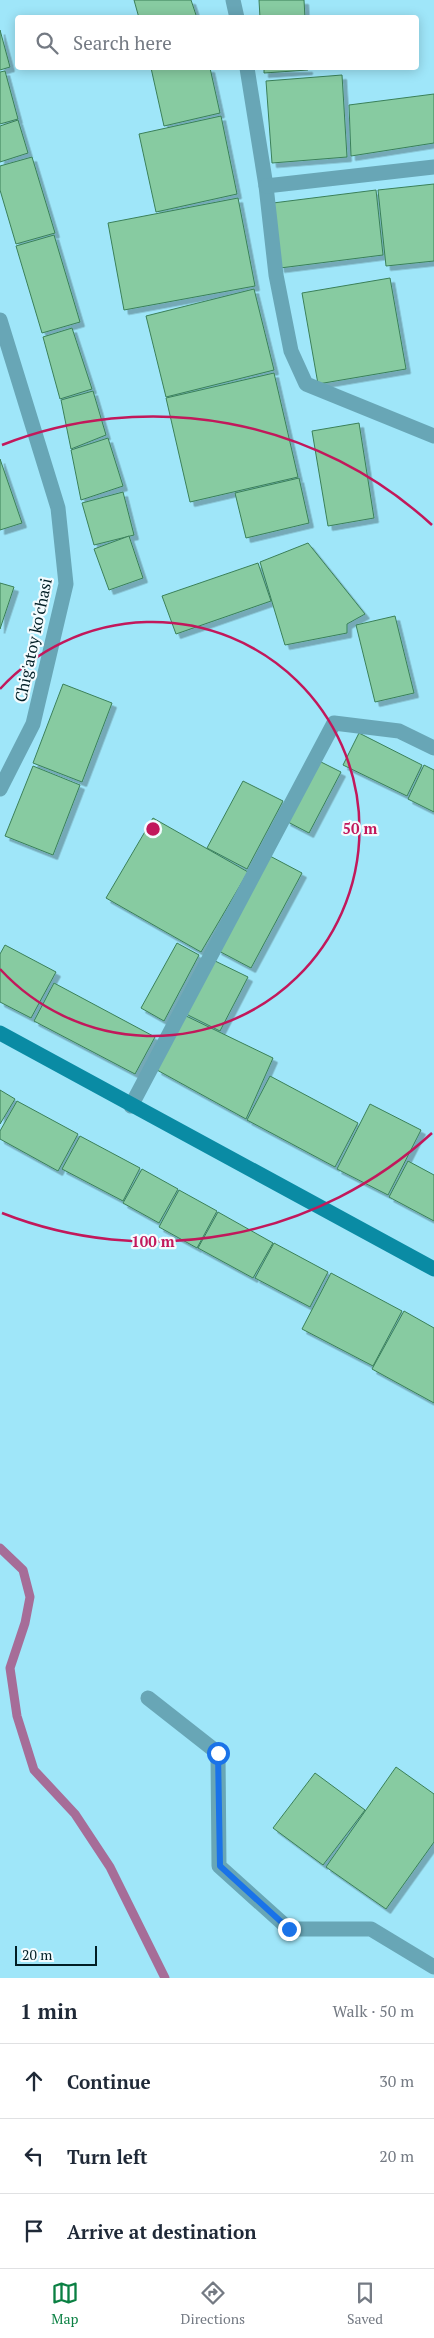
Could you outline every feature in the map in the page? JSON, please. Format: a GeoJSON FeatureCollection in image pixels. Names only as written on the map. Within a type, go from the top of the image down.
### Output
{"type":"FeatureCollection","features":[{"type":"Feature","properties":{"kind":"main road"},"geometry":{"type":"LineString","coordinates":[[0,1033],[131,1106],[434,1269]]}},
{"type":"Feature","properties":{"kind":"street"},"geometry":{"type":"LineString","coordinates":[[233,0],[236,15]]}},
{"type":"Feature","properties":{"kind":"street"},"geometry":{"type":"LineString","coordinates":[[247,70],[266,186],[276,275],[291,351],[306,384],[434,436]]}},
{"type":"Feature","properties":{"kind":"street"},"geometry":{"type":"LineString","coordinates":[[266,186],[434,167]]}},
{"type":"Feature","properties":{"kind":"street","name":"Chig'atoy ko'chasi"},"geometry":{"type":"LineString","coordinates":[[0,320],[58,508],[66,584],[33,724],[0,789]]}},
{"type":"Feature","properties":{"kind":"street"},"geometry":{"type":"LineString","coordinates":[[131,1106],[334,723],[399,732],[434,748]]}},
{"type":"Feature","properties":{"kind":"street"},"geometry":{"type":"LineString","coordinates":[[148,1698],[218,1753],[220,1866],[289,1929],[371,1929],[434,1967]]}},
{"type":"Feature","properties":{"kind":"building"},"geometry":{"type":"Polygon","coordinates":[[[134,0],[191,0],[196,15],[138,15],[134,0]]]}},
{"type":"Feature","properties":{"kind":"building"},"geometry":{"type":"Polygon","coordinates":[[[259,0],[304,0],[305,15],[260,15],[259,0]]]}},
{"type":"Feature","properties":{"kind":"building"},"geometry":{"type":"Polygon","coordinates":[[[0,30],[10,67],[0,70],[0,30]]]}},
{"type":"Feature","properties":{"kind":"building"},"geometry":{"type":"Polygon","coordinates":[[[151,70],[210,70],[220,113],[164,126],[151,70]]]}},
{"type":"Feature","properties":{"kind":"building"},"geometry":{"type":"Polygon","coordinates":[[[264,70],[308,70],[264,73],[264,70]]]}},
{"type":"Feature","properties":{"kind":"building"},"geometry":{"type":"Polygon","coordinates":[[[5,71],[18,119],[0,124],[0,72],[5,71]]]}},
{"type":"Feature","properties":{"kind":"building"},"geometry":{"type":"Polygon","coordinates":[[[342,75],[347,157],[272,163],[266,81],[342,75]]]}},
{"type":"Feature","properties":{"kind":"building"},"geometry":{"type":"Polygon","coordinates":[[[434,94],[434,143],[351,156],[349,105],[434,94]]]}},
{"type":"Feature","properties":{"kind":"building"},"geometry":{"type":"Polygon","coordinates":[[[221,116],[237,194],[156,212],[139,134],[221,116]]]}},
{"type":"Feature","properties":{"kind":"building"},"geometry":{"type":"Polygon","coordinates":[[[18,120],[28,153],[0,162],[0,126],[18,120]]]}},
{"type":"Feature","properties":{"kind":"building"},"geometry":{"type":"Polygon","coordinates":[[[32,157],[55,233],[16,244],[0,190],[0,166],[32,157]]]}},
{"type":"Feature","properties":{"kind":"building"},"geometry":{"type":"Polygon","coordinates":[[[434,184],[434,261],[386,266],[378,190],[434,184]]]}},
{"type":"Feature","properties":{"kind":"building"},"geometry":{"type":"Polygon","coordinates":[[[376,190],[383,255],[280,268],[273,203],[376,190]]]}},
{"type":"Feature","properties":{"kind":"building"},"geometry":{"type":"Polygon","coordinates":[[[238,198],[255,286],[124,310],[108,223],[238,198]]]}},
{"type":"Feature","properties":{"kind":"building"},"geometry":{"type":"Polygon","coordinates":[[[54,235],[80,322],[42,333],[16,246],[54,235]]]}},
{"type":"Feature","properties":{"kind":"building"},"geometry":{"type":"Polygon","coordinates":[[[390,278],[406,369],[318,384],[302,293],[390,278]]]}},
{"type":"Feature","properties":{"kind":"building"},"geometry":{"type":"Polygon","coordinates":[[[254,289],[274,370],[166,397],[146,316],[254,289]]]}},
{"type":"Feature","properties":{"kind":"building"},"geometry":{"type":"Polygon","coordinates":[[[72,328],[92,389],[60,399],[43,337],[72,328]]]}},
{"type":"Feature","properties":{"kind":"building"},"geometry":{"type":"Polygon","coordinates":[[[274,373],[298,477],[190,502],[166,398],[274,373]]]}},
{"type":"Feature","properties":{"kind":"building"},"geometry":{"type":"Polygon","coordinates":[[[93,391],[106,435],[71,449],[61,400],[93,391]]]}},
{"type":"Feature","properties":{"kind":"building"},"geometry":{"type":"Polygon","coordinates":[[[359,423],[374,518],[328,526],[312,431],[359,423]]]}},
{"type":"Feature","properties":{"kind":"building"},"geometry":{"type":"Polygon","coordinates":[[[108,438],[123,486],[81,500],[71,450],[108,438]]]}},
{"type":"Feature","properties":{"kind":"building"},"geometry":{"type":"Polygon","coordinates":[[[0,459],[22,523],[0,530],[0,459]]]}},
{"type":"Feature","properties":{"kind":"building"},"geometry":{"type":"Polygon","coordinates":[[[299,478],[309,523],[246,538],[235,493],[299,478]]]}},
{"type":"Feature","properties":{"kind":"building"},"geometry":{"type":"Polygon","coordinates":[[[123,492],[134,535],[94,545],[82,503],[123,492]]]}},
{"type":"Feature","properties":{"kind":"building"},"geometry":{"type":"Polygon","coordinates":[[[129,536],[143,578],[109,590],[94,549],[129,536]]]}},
{"type":"Feature","properties":{"kind":"building"},"geometry":{"type":"Polygon","coordinates":[[[308,543],[365,614],[347,624],[347,633],[285,645],[260,562],[308,543]]]}},
{"type":"Feature","properties":{"kind":"building"},"geometry":{"type":"Polygon","coordinates":[[[258,563],[271,601],[176,634],[162,596],[258,563]]]}},
{"type":"Feature","properties":{"kind":"building"},"geometry":{"type":"Polygon","coordinates":[[[0,583],[14,587],[0,629],[0,583]]]}},
{"type":"Feature","properties":{"kind":"building"},"geometry":{"type":"Polygon","coordinates":[[[395,616],[414,693],[375,702],[356,625],[395,616]]]}},
{"type":"Feature","properties":{"kind":"building"},"geometry":{"type":"Polygon","coordinates":[[[63,684],[112,703],[82,782],[33,763],[63,684]]]}},
{"type":"Feature","properties":{"kind":"building"},"geometry":{"type":"Polygon","coordinates":[[[359,733],[422,765],[407,796],[343,765],[359,733]]]}},
{"type":"Feature","properties":{"kind":"building"},"geometry":{"type":"Polygon","coordinates":[[[317,760],[341,772],[309,833],[286,821],[317,760]]]}},
{"type":"Feature","properties":{"kind":"building"},"geometry":{"type":"Polygon","coordinates":[[[424,765],[434,770],[434,812],[408,799],[424,765]]]}},
{"type":"Feature","properties":{"kind":"building"},"geometry":{"type":"Polygon","coordinates":[[[33,766],[80,785],[53,855],[5,836],[33,766]]]}},
{"type":"Feature","properties":{"kind":"building"},"geometry":{"type":"Polygon","coordinates":[[[243,781],[283,801],[247,869],[207,848],[243,781]]]}},
{"type":"Feature","properties":{"kind":"building"},"geometry":{"type":"Polygon","coordinates":[[[153,818],[248,872],[201,952],[106,898],[153,818]]]}},
{"type":"Feature","properties":{"kind":"building"},"geometry":{"type":"Polygon","coordinates":[[[268,855],[302,873],[251,968],[217,950],[268,855]]]}},
{"type":"Feature","properties":{"kind":"building"},"geometry":{"type":"Polygon","coordinates":[[[177,943],[199,955],[164,1021],[141,1008],[177,943]]]}},
{"type":"Feature","properties":{"kind":"building"},"geometry":{"type":"Polygon","coordinates":[[[5,945],[56,972],[31,1018],[0,1002],[0,954],[5,945]]]}},
{"type":"Feature","properties":{"kind":"building"},"geometry":{"type":"Polygon","coordinates":[[[211,959],[248,977],[220,1031],[184,1013],[211,959]]]}},
{"type":"Feature","properties":{"kind":"building"},"geometry":{"type":"Polygon","coordinates":[[[54,983],[155,1037],[135,1074],[34,1021],[54,983]]]}},
{"type":"Feature","properties":{"kind":"building"},"geometry":{"type":"Polygon","coordinates":[[[184,1015],[273,1058],[246,1119],[157,1070],[184,1015]]]}},
{"type":"Feature","properties":{"kind":"building"},"geometry":{"type":"Polygon","coordinates":[[[270,1076],[358,1123],[335,1167],[247,1120],[270,1076]]]}},
{"type":"Feature","properties":{"kind":"building"},"geometry":{"type":"Polygon","coordinates":[[[0,1090],[15,1099],[0,1124],[0,1090]]]}},
{"type":"Feature","properties":{"kind":"building"},"geometry":{"type":"Polygon","coordinates":[[[17,1101],[78,1134],[58,1171],[0,1139],[0,1131],[17,1101]]]}},
{"type":"Feature","properties":{"kind":"building"},"geometry":{"type":"Polygon","coordinates":[[[370,1104],[421,1130],[388,1195],[337,1169],[370,1104]]]}},
{"type":"Feature","properties":{"kind":"building"},"geometry":{"type":"Polygon","coordinates":[[[80,1136],[140,1168],[123,1201],[62,1169],[80,1136]]]}},
{"type":"Feature","properties":{"kind":"building"},"geometry":{"type":"Polygon","coordinates":[[[408,1161],[434,1175],[434,1221],[389,1197],[408,1161]]]}},
{"type":"Feature","properties":{"kind":"building"},"geometry":{"type":"Polygon","coordinates":[[[142,1169],[178,1189],[159,1223],[123,1203],[142,1169]]]}},
{"type":"Feature","properties":{"kind":"building"},"geometry":{"type":"Polygon","coordinates":[[[179,1190],[217,1211],[197,1248],[159,1227],[179,1190]]]}},
{"type":"Feature","properties":{"kind":"building"},"geometry":{"type":"Polygon","coordinates":[[[218,1212],[273,1243],[253,1278],[198,1248],[218,1212]]]}},
{"type":"Feature","properties":{"kind":"building"},"geometry":{"type":"Polygon","coordinates":[[[274,1243],[328,1272],[310,1307],[255,1278],[274,1243]]]}},
{"type":"Feature","properties":{"kind":"building"},"geometry":{"type":"Polygon","coordinates":[[[331,1273],[402,1311],[373,1366],[302,1329],[331,1273]]]}},
{"type":"Feature","properties":{"kind":"building"},"geometry":{"type":"Polygon","coordinates":[[[404,1311],[434,1328],[434,1403],[372,1369],[404,1311]]]}},
{"type":"Feature","properties":{"kind":"building"},"geometry":{"type":"Polygon","coordinates":[[[396,1767],[434,1794],[434,1842],[386,1909],[326,1867],[396,1767]]]}},
{"type":"Feature","properties":{"kind":"building"},"geometry":{"type":"Polygon","coordinates":[[[315,1773],[365,1810],[323,1865],[273,1828],[315,1773]]]}},
{"type":"Feature","properties":{"kind":"waterway"},"geometry":{"type":"LineString","coordinates":[[0,1548],[23,1570],[30,1597],[25,1623],[10,1668],[17,1716],[34,1770],[75,1814],[110,1867],[165,1978]]}},
{"type":"Feature","properties":{"kind":"route"},"geometry":{"type":"LineString","coordinates":[[218,1753],[220,1866],[289,1929]]}}]}
